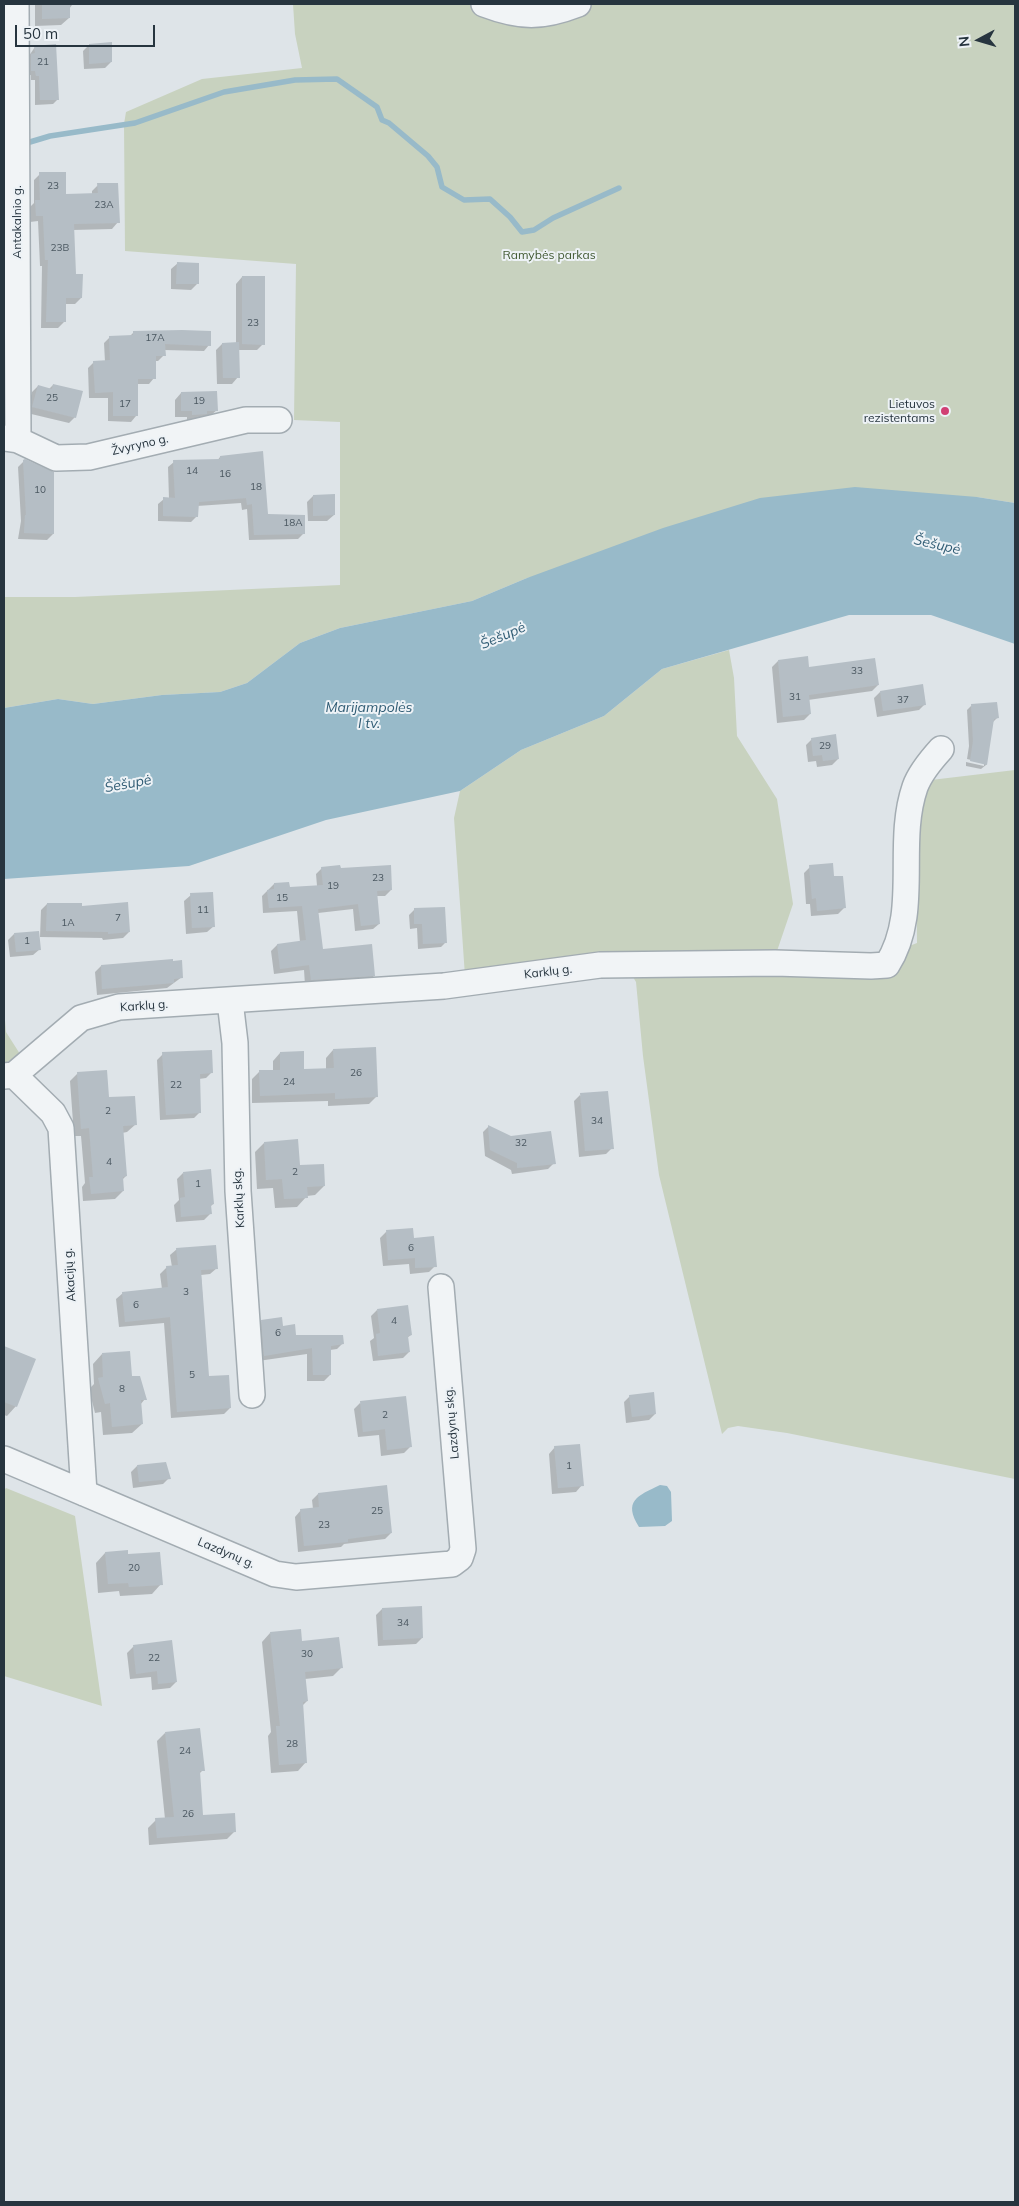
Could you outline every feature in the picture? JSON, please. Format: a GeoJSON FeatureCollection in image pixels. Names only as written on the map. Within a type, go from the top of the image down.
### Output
{"type":"FeatureCollection","features":[{"type":"Feature","properties":{"kind":"street","name":"Antakalnio g."},"geometry":{"type":"LineString","coordinates":[[11,439],[16,4]]}},
{"type":"Feature","properties":{"kind":"street"},"geometry":{"type":"LineString","coordinates":[[484,4],[500,10],[532,16],[553,14],[578,4]]}},
{"type":"Feature","properties":{"kind":"street","name":"Žvyryno g."},"geometry":{"type":"LineString","coordinates":[[11,439],[56,458],[89,457],[246,420],[279,420]]}},
{"type":"Feature","properties":{"kind":"street","name":"Karklų g."},"geometry":{"type":"LineString","coordinates":[[9,1075],[81,1018],[119,1007],[444,986],[600,965],[775,963],[887,965],[896,951],[904,924],[908,820],[916,786],[928,764],[941,749]]}},
{"type":"Feature","properties":{"kind":"street","name":"Karklų skg."},"geometry":{"type":"LineString","coordinates":[[230,1001],[235,1043],[238,1191],[252,1395]]}},
{"type":"Feature","properties":{"kind":"street","name":"Akacijų g."},"geometry":{"type":"LineString","coordinates":[[9,1075],[53,1113],[61,1128],[84,1492]]}},
{"type":"Feature","properties":{"kind":"street","name":"Lazdynų skg."},"geometry":{"type":"LineString","coordinates":[[441,1287],[463,1549],[460,1558]]}},
{"type":"Feature","properties":{"kind":"street","name":"Lazdynų g."},"geometry":{"type":"LineString","coordinates":[[4,1459],[275,1574],[296,1578],[452,1564],[460,1558]]}},
{"type":"Feature","properties":{"kind":"green space","name":"Ramybės parkas"},"geometry":{"type":"Polygon","coordinates":[[[293,4],[1015,4],[1015,503],[977,497],[527,578],[472,601],[340,628],[300,643],[247,683],[220,692],[162,695],[93,704],[58,699],[4,708],[4,597],[75,597],[340,585],[340,422],[294,420],[296,264],[125,251],[124,124],[126,112],[202,79],[302,68],[295,34],[293,4]]]}},
{"type":"Feature","properties":{"kind":"green space"},"geometry":{"type":"Polygon","coordinates":[[[729,650],[734,678],[737,736],[777,799],[793,904],[776,954],[881,957],[917,943],[916,822],[931,780],[1015,770],[1015,1479],[787,1433],[738,1426],[728,1428],[722,1434],[659,1175],[643,1056],[636,982],[619,954],[465,976],[454,818],[460,791],[521,750],[604,716],[662,669],[729,650]]]}},
{"type":"Feature","properties":{"kind":"green space"},"geometry":{"type":"Polygon","coordinates":[[[4,1009],[6,1032],[20,1054],[4,1064],[4,1009]]]}},
{"type":"Feature","properties":{"kind":"green space"},"geometry":{"type":"Polygon","coordinates":[[[6,1488],[75,1516],[102,1706],[4,1676],[4,1490],[6,1488]]]}},
{"type":"Feature","properties":{"kind":"water","name":"Marijampolės I tv."},"geometry":{"type":"Polygon","coordinates":[[[855,487],[977,497],[1015,503],[1015,644],[931,615],[849,615],[662,669],[604,716],[521,750],[460,791],[326,820],[189,866],[4,879],[4,708],[58,699],[93,704],[162,695],[220,692],[247,683],[300,643],[340,628],[472,601],[527,578],[663,528],[760,498],[855,487]]]}},
{"type":"Feature","properties":{"kind":"water"},"geometry":{"type":"Polygon","coordinates":[[[660,1485],[667,1486],[671,1492],[672,1521],[665,1526],[639,1527],[632,1511],[635,1500],[660,1485]]]}},
{"type":"Feature","properties":{"kind":"building"},"geometry":{"type":"Polygon","coordinates":[[[42,4],[70,4],[70,18],[42,19],[42,4]]]}},
{"type":"Feature","properties":{"kind":"building"},"geometry":{"type":"Polygon","coordinates":[[[112,42],[112,62],[89,64],[89,44],[112,42]]]}},
{"type":"Feature","properties":{"kind":"building"},"geometry":{"type":"Polygon","coordinates":[[[56,44],[59,100],[40,100],[39,76],[36,76],[35,71],[31,71],[31,54],[35,53],[34,46],[56,44]]]}},
{"type":"Feature","properties":{"kind":"building"},"geometry":{"type":"Polygon","coordinates":[[[39,172],[66,172],[66,194],[98,193],[97,183],[118,183],[120,223],[74,224],[76,274],[83,274],[82,298],[66,298],[66,322],[46,322],[48,260],[45,260],[43,216],[36,216],[35,200],[40,200],[39,172]]]}},
{"type":"Feature","properties":{"kind":"building"},"geometry":{"type":"Polygon","coordinates":[[[177,262],[199,263],[199,284],[176,284],[177,262]]]}},
{"type":"Feature","properties":{"kind":"building"},"geometry":{"type":"Polygon","coordinates":[[[242,276],[265,276],[265,345],[242,344],[242,276]]]}},
{"type":"Feature","properties":{"kind":"building"},"geometry":{"type":"Polygon","coordinates":[[[133,331],[211,331],[211,346],[165,344],[166,356],[156,356],[156,379],[138,379],[138,416],[113,416],[113,392],[95,393],[93,361],[110,360],[109,336],[133,335],[133,331]]]}},
{"type":"Feature","properties":{"kind":"building"},"geometry":{"type":"Polygon","coordinates":[[[239,342],[240,378],[223,378],[222,343],[239,342]]]}},
{"type":"Feature","properties":{"kind":"building"},"geometry":{"type":"Polygon","coordinates":[[[53,384],[83,391],[76,418],[32,407],[38,385],[52,389],[53,384]]]}},
{"type":"Feature","properties":{"kind":"building"},"geometry":{"type":"Polygon","coordinates":[[[217,391],[218,411],[207,411],[207,414],[192,415],[192,411],[181,411],[181,392],[217,391]]]}},
{"type":"Feature","properties":{"kind":"building"},"geometry":{"type":"Polygon","coordinates":[[[263,451],[268,514],[305,515],[305,534],[254,535],[252,504],[247,505],[246,498],[199,502],[198,517],[163,516],[163,497],[175,498],[173,460],[220,459],[220,456],[263,451]]]}},
{"type":"Feature","properties":{"kind":"building"},"geometry":{"type":"Polygon","coordinates":[[[25,459],[54,472],[54,534],[24,533],[26,515],[23,460],[25,459]]]}},
{"type":"Feature","properties":{"kind":"building"},"geometry":{"type":"Polygon","coordinates":[[[335,494],[335,515],[313,516],[313,495],[335,494]]]}},
{"type":"Feature","properties":{"kind":"building"},"geometry":{"type":"Polygon","coordinates":[[[808,656],[809,667],[875,658],[879,685],[809,695],[811,714],[783,717],[778,660],[808,656]]]}},
{"type":"Feature","properties":{"kind":"building"},"geometry":{"type":"Polygon","coordinates":[[[923,684],[926,705],[883,711],[880,691],[923,684]]]}},
{"type":"Feature","properties":{"kind":"building"},"geometry":{"type":"Polygon","coordinates":[[[997,702],[999,718],[994,719],[987,765],[970,761],[973,741],[971,704],[997,702]]]}},
{"type":"Feature","properties":{"kind":"building"},"geometry":{"type":"Polygon","coordinates":[[[836,734],[839,759],[823,761],[822,755],[813,756],[811,738],[836,734]]]}},
{"type":"Feature","properties":{"kind":"building"},"geometry":{"type":"Polygon","coordinates":[[[833,863],[834,876],[843,876],[846,908],[817,911],[816,898],[812,899],[809,865],[833,863]]]}},
{"type":"Feature","properties":{"kind":"building"},"geometry":{"type":"Polygon","coordinates":[[[340,865],[341,868],[391,865],[392,890],[377,891],[380,924],[361,926],[358,904],[318,909],[323,949],[372,944],[375,976],[311,980],[309,965],[280,969],[277,944],[306,940],[302,906],[269,908],[267,890],[274,889],[274,883],[289,882],[290,887],[323,885],[321,867],[340,865]]]}},
{"type":"Feature","properties":{"kind":"building"},"geometry":{"type":"Polygon","coordinates":[[[213,892],[215,927],[192,928],[190,893],[213,892]]]}},
{"type":"Feature","properties":{"kind":"building"},"geometry":{"type":"Polygon","coordinates":[[[128,902],[130,932],[108,934],[108,932],[46,931],[47,903],[82,903],[82,906],[128,902]]]}},
{"type":"Feature","properties":{"kind":"building"},"geometry":{"type":"Polygon","coordinates":[[[445,907],[447,943],[423,944],[422,924],[414,924],[414,908],[445,907]]]}},
{"type":"Feature","properties":{"kind":"building"},"geometry":{"type":"Polygon","coordinates":[[[39,931],[41,950],[16,952],[14,933],[39,931]]]}},
{"type":"Feature","properties":{"kind":"building"},"geometry":{"type":"Polygon","coordinates":[[[173,959],[173,961],[182,960],[183,978],[174,979],[174,983],[102,989],[101,965],[173,959]]]}},
{"type":"Feature","properties":{"kind":"building"},"geometry":{"type":"Polygon","coordinates":[[[376,1047],[378,1097],[335,1099],[335,1093],[260,1096],[259,1070],[280,1070],[280,1052],[304,1051],[304,1069],[334,1068],[333,1049],[376,1047]]]}},
{"type":"Feature","properties":{"kind":"building"},"geometry":{"type":"Polygon","coordinates":[[[212,1050],[213,1073],[200,1074],[201,1113],[166,1115],[162,1052],[212,1050]]]}},
{"type":"Feature","properties":{"kind":"building"},"geometry":{"type":"Polygon","coordinates":[[[107,1070],[109,1097],[135,1096],[137,1125],[123,1126],[127,1176],[123,1177],[124,1191],[91,1194],[89,1177],[93,1177],[89,1128],[81,1129],[77,1072],[107,1070]]]}},
{"type":"Feature","properties":{"kind":"building"},"geometry":{"type":"Polygon","coordinates":[[[608,1091],[614,1149],[585,1151],[580,1093],[608,1091]]]}},
{"type":"Feature","properties":{"kind":"building"},"geometry":{"type":"Polygon","coordinates":[[[488,1125],[511,1136],[551,1131],[556,1164],[517,1168],[517,1163],[490,1150],[488,1125]]]}},
{"type":"Feature","properties":{"kind":"building"},"geometry":{"type":"Polygon","coordinates":[[[298,1139],[300,1165],[324,1164],[325,1186],[307,1187],[308,1198],[284,1199],[282,1179],[266,1180],[264,1142],[298,1139]]]}},
{"type":"Feature","properties":{"kind":"building"},"geometry":{"type":"Polygon","coordinates":[[[211,1169],[214,1204],[211,1205],[212,1214],[181,1217],[180,1198],[185,1197],[183,1172],[211,1169]]]}},
{"type":"Feature","properties":{"kind":"building"},"geometry":{"type":"Polygon","coordinates":[[[413,1228],[414,1238],[434,1236],[437,1267],[415,1268],[415,1258],[388,1260],[386,1230],[413,1228]]]}},
{"type":"Feature","properties":{"kind":"building"},"geometry":{"type":"Polygon","coordinates":[[[216,1245],[218,1269],[201,1270],[209,1376],[229,1375],[231,1408],[177,1412],[170,1317],[125,1322],[122,1292],[168,1287],[166,1266],[178,1265],[176,1248],[216,1245]]]}},
{"type":"Feature","properties":{"kind":"building"},"geometry":{"type":"Polygon","coordinates":[[[408,1305],[412,1335],[408,1336],[410,1352],[378,1356],[376,1334],[380,1333],[377,1309],[408,1305]]]}},
{"type":"Feature","properties":{"kind":"building"},"geometry":{"type":"Polygon","coordinates":[[[282,1317],[283,1326],[295,1324],[296,1335],[343,1335],[344,1344],[331,1346],[331,1375],[313,1375],[312,1348],[264,1356],[261,1320],[282,1317]]]}},
{"type":"Feature","properties":{"kind":"building"},"geometry":{"type":"Polygon","coordinates":[[[4,1346],[36,1359],[17,1407],[4,1402],[4,1346]]]}},
{"type":"Feature","properties":{"kind":"building"},"geometry":{"type":"Polygon","coordinates":[[[130,1351],[132,1376],[140,1376],[147,1400],[141,1400],[143,1424],[112,1427],[110,1403],[105,1404],[98,1378],[103,1377],[102,1353],[130,1351]]]}},
{"type":"Feature","properties":{"kind":"building"},"geometry":{"type":"Polygon","coordinates":[[[654,1392],[656,1414],[632,1417],[629,1395],[654,1392]]]}},
{"type":"Feature","properties":{"kind":"building"},"geometry":{"type":"Polygon","coordinates":[[[406,1396],[412,1447],[387,1450],[385,1429],[363,1432],[360,1401],[406,1396]]]}},
{"type":"Feature","properties":{"kind":"building"},"geometry":{"type":"Polygon","coordinates":[[[580,1444],[584,1486],[558,1488],[554,1446],[580,1444]]]}},
{"type":"Feature","properties":{"kind":"building"},"geometry":{"type":"Polygon","coordinates":[[[166,1462],[171,1479],[139,1482],[137,1465],[166,1462]]]}},
{"type":"Feature","properties":{"kind":"building"},"geometry":{"type":"Polygon","coordinates":[[[387,1485],[392,1533],[348,1539],[348,1542],[304,1546],[300,1509],[319,1507],[318,1493],[387,1485]]]}},
{"type":"Feature","properties":{"kind":"building"},"geometry":{"type":"Polygon","coordinates":[[[128,1550],[128,1554],[160,1552],[163,1585],[129,1587],[128,1583],[108,1584],[105,1552],[128,1550]]]}},
{"type":"Feature","properties":{"kind":"building"},"geometry":{"type":"Polygon","coordinates":[[[422,1606],[423,1638],[383,1640],[382,1608],[422,1606]]]}},
{"type":"Feature","properties":{"kind":"building"},"geometry":{"type":"Polygon","coordinates":[[[301,1629],[302,1641],[339,1637],[343,1668],[305,1672],[308,1701],[303,1702],[307,1763],[279,1765],[276,1726],[280,1726],[270,1632],[301,1629]]]}},
{"type":"Feature","properties":{"kind":"building"},"geometry":{"type":"Polygon","coordinates":[[[172,1640],[177,1682],[158,1684],[157,1671],[136,1674],[133,1645],[172,1640]]]}},
{"type":"Feature","properties":{"kind":"building"},"geometry":{"type":"Polygon","coordinates":[[[200,1728],[205,1771],[200,1771],[203,1815],[235,1813],[236,1832],[157,1838],[155,1818],[174,1817],[165,1732],[200,1728]]]}},
{"type":"Feature","properties":{"kind":"waterway"},"geometry":{"type":"LineString","coordinates":[[30,142],[50,136],[135,123],[224,92],[295,80],[337,79],[377,107],[382,120],[389,123],[428,156],[437,167],[442,187],[464,200],[490,199],[510,217],[522,232],[534,230],[553,218],[619,188]]}},
{"type":"Feature","properties":{"kind":"place","name":"Lietuvos rezistentams"},"geometry":{"type":"Point","coordinates":[945,411]}},
{"type":"Feature","properties":{"kind":"water label","name":"Šešupė"},"geometry":{"type":"Point","coordinates":[937,545]}},
{"type":"Feature","properties":{"kind":"water label","name":"Šešupė"},"geometry":{"type":"Point","coordinates":[503,636]}},
{"type":"Feature","properties":{"kind":"water label","name":"Šešupė"},"geometry":{"type":"Point","coordinates":[128,784]}}]}
